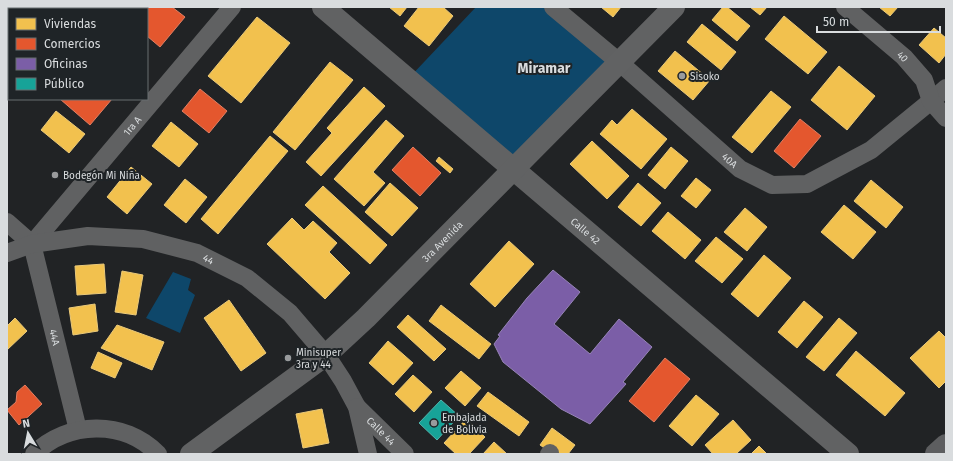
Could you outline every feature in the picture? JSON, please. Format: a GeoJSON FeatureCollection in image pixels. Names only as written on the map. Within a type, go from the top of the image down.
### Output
{"type":"FeatureCollection","features":[{"type":"Feature","properties":{"kind":"highway"},"geometry":{"type":"LineString","coordinates":[[936,454],[946,445]]}},
{"type":"Feature","properties":{"kind":"main road","name":"Calle 42"},"geometry":{"type":"LineString","coordinates":[[323,7],[848,454]]}},
{"type":"Feature","properties":{"kind":"main road","name":"3ra Avenida"},"geometry":{"type":"LineString","coordinates":[[191,454],[326,356],[372,312],[674,7]]}},
{"type":"Feature","properties":{"kind":"street","name":"1ra A"},"geometry":{"type":"LineString","coordinates":[[32,244],[232,7]]}},
{"type":"Feature","properties":{"kind":"street","name":"40A"},"geometry":{"type":"LineString","coordinates":[[553,7],[619,62],[740,169],[772,185],[807,184],[871,150],[946,88]]}},
{"type":"Feature","properties":{"kind":"street","name":"40"},"geometry":{"type":"LineString","coordinates":[[845,7],[904,58],[924,80],[931,101],[946,118]]}},
{"type":"Feature","properties":{"kind":"street"},"geometry":{"type":"LineString","coordinates":[[7,222],[32,244]]}},
{"type":"Feature","properties":{"kind":"street","name":"44"},"geometry":{"type":"LineString","coordinates":[[7,253],[32,244],[88,236],[143,239],[197,253],[247,278],[290,313],[326,356],[343,381],[357,407]]}},
{"type":"Feature","properties":{"kind":"street","name":"44A"},"geometry":{"type":"LineString","coordinates":[[32,244],[78,430]]}},
{"type":"Feature","properties":{"kind":"street"},"geometry":{"type":"LineString","coordinates":[[357,407],[368,454]]}},
{"type":"Feature","properties":{"kind":"street","name":"Calle 44"},"geometry":{"type":"LineString","coordinates":[[357,407],[405,454]]}},
{"type":"Feature","properties":{"kind":"street"},"geometry":{"type":"LineString","coordinates":[[34,454],[44,445],[64,434],[78,430],[109,429],[131,435],[158,454]]}},
{"type":"Feature","properties":{"kind":"shaded area"},"geometry":{"type":"Polygon","coordinates":[[[476,7],[553,7],[619,62],[513,168],[408,79],[476,7]]]}},
{"type":"Feature","properties":{"kind":"shaded area"},"geometry":{"type":"Polygon","coordinates":[[[173,272],[191,279],[188,290],[195,295],[180,333],[146,318],[173,272]]]}},
{"type":"Feature","properties":{"kind":"building: Viviendas"},"geometry":{"type":"Polygon","coordinates":[[[389,7],[407,7],[400,16],[389,7]]]}},
{"type":"Feature","properties":{"kind":"building: Viviendas"},"geometry":{"type":"Polygon","coordinates":[[[419,7],[443,7],[453,16],[429,46],[404,26],[419,7]]]}},
{"type":"Feature","properties":{"kind":"building: Viviendas"},"geometry":{"type":"Polygon","coordinates":[[[601,7],[621,7],[613,17],[601,7]]]}},
{"type":"Feature","properties":{"kind":"building: Viviendas"},"geometry":{"type":"Polygon","coordinates":[[[723,7],[727,7],[750,26],[737,41],[712,20],[723,7]]]}},
{"type":"Feature","properties":{"kind":"building: Viviendas"},"geometry":{"type":"Polygon","coordinates":[[[750,7],[767,7],[760,15],[750,7]]]}},
{"type":"Feature","properties":{"kind":"building: Viviendas"},"geometry":{"type":"Polygon","coordinates":[[[879,7],[898,7],[890,16],[879,7]]]}},
{"type":"Feature","properties":{"kind":"building: Viviendas"},"geometry":{"type":"Polygon","coordinates":[[[784,16],[827,52],[808,74],[765,39],[784,16]]]}},
{"type":"Feature","properties":{"kind":"building: Viviendas"},"geometry":{"type":"Polygon","coordinates":[[[257,17],[290,43],[241,103],[208,76],[257,17]]]}},
{"type":"Feature","properties":{"kind":"building: Viviendas"},"geometry":{"type":"Polygon","coordinates":[[[702,24],[736,52],[721,70],[687,42],[702,24]]]}},
{"type":"Feature","properties":{"kind":"building: Viviendas"},"geometry":{"type":"Polygon","coordinates":[[[934,28],[946,38],[946,54],[939,63],[919,45],[934,28]]]}},
{"type":"Feature","properties":{"kind":"building: Viviendas"},"geometry":{"type":"Polygon","coordinates":[[[675,51],[710,80],[693,100],[658,71],[675,51]]]}},
{"type":"Feature","properties":{"kind":"building: Viviendas"},"geometry":{"type":"Polygon","coordinates":[[[330,62],[353,80],[295,150],[273,132],[330,62]]]}},
{"type":"Feature","properties":{"kind":"building: Viviendas"},"geometry":{"type":"Polygon","coordinates":[[[839,66],[875,96],[847,130],[811,100],[839,66]]]}},
{"type":"Feature","properties":{"kind":"building: Viviendas"},"geometry":{"type":"Polygon","coordinates":[[[364,87],[385,106],[321,176],[306,162],[332,133],[327,128],[364,87]]]}},
{"type":"Feature","properties":{"kind":"building: Viviendas"},"geometry":{"type":"Polygon","coordinates":[[[771,91],[791,107],[752,153],[732,137],[771,91]]]}},
{"type":"Feature","properties":{"kind":"building: Viviendas"},"geometry":{"type":"Polygon","coordinates":[[[632,109],[667,139],[641,169],[600,134],[612,120],[617,125],[632,109]]]}},
{"type":"Feature","properties":{"kind":"building: Viviendas"},"geometry":{"type":"Polygon","coordinates":[[[56,111],[85,134],[69,153],[41,130],[56,111]]]}},
{"type":"Feature","properties":{"kind":"building: Viviendas"},"geometry":{"type":"Polygon","coordinates":[[[386,120],[404,136],[373,172],[385,183],[364,206],[334,179],[386,120]]]}},
{"type":"Feature","properties":{"kind":"building: Viviendas"},"geometry":{"type":"Polygon","coordinates":[[[171,122],[198,144],[179,167],[152,146],[171,122]]]}},
{"type":"Feature","properties":{"kind":"building: Viviendas"},"geometry":{"type":"Polygon","coordinates":[[[270,136],[288,151],[218,234],[201,219],[270,136]]]}},
{"type":"Feature","properties":{"kind":"building: Viviendas"},"geometry":{"type":"Polygon","coordinates":[[[592,141],[629,176],[607,199],[570,164],[592,141]]]}},
{"type":"Feature","properties":{"kind":"building: Viviendas"},"geometry":{"type":"Polygon","coordinates":[[[671,147],[688,161],[665,189],[648,175],[671,147]]]}},
{"type":"Feature","properties":{"kind":"building: Viviendas"},"geometry":{"type":"Polygon","coordinates":[[[439,157],[453,169],[450,173],[436,161],[439,157]]]}},
{"type":"Feature","properties":{"kind":"building: Viviendas"},"geometry":{"type":"Polygon","coordinates":[[[131,167],[152,184],[127,214],[107,197],[131,167]]]}},
{"type":"Feature","properties":{"kind":"building: Viviendas"},"geometry":{"type":"Polygon","coordinates":[[[696,178],[711,190],[696,208],[681,196],[696,178]]]}},
{"type":"Feature","properties":{"kind":"building: Viviendas"},"geometry":{"type":"Polygon","coordinates":[[[185,179],[207,197],[186,223],[164,205],[185,179]]]}},
{"type":"Feature","properties":{"kind":"building: Viviendas"},"geometry":{"type":"Polygon","coordinates":[[[871,180],[903,207],[886,228],[854,201],[871,180]]]}},
{"type":"Feature","properties":{"kind":"building: Viviendas"},"geometry":{"type":"Polygon","coordinates":[[[390,183],[418,208],[392,236],[365,212],[390,183]]]}},
{"type":"Feature","properties":{"kind":"building: Viviendas"},"geometry":{"type":"Polygon","coordinates":[[[638,183],[661,203],[641,226],[618,207],[638,183]]]}},
{"type":"Feature","properties":{"kind":"building: Viviendas"},"geometry":{"type":"Polygon","coordinates":[[[323,186],[387,245],[370,264],[305,205],[323,186]]]}},
{"type":"Feature","properties":{"kind":"building: Viviendas"},"geometry":{"type":"Polygon","coordinates":[[[844,205],[876,232],[853,259],[821,232],[844,205]]]}},
{"type":"Feature","properties":{"kind":"building: Viviendas"},"geometry":{"type":"Polygon","coordinates":[[[745,208],[767,227],[747,251],[724,232],[745,208]]]}},
{"type":"Feature","properties":{"kind":"building: Viviendas"},"geometry":{"type":"Polygon","coordinates":[[[668,212],[701,240],[685,259],[652,231],[668,212]]]}},
{"type":"Feature","properties":{"kind":"building: Viviendas"},"geometry":{"type":"Polygon","coordinates":[[[292,218],[304,230],[313,221],[337,243],[329,252],[350,273],[325,299],[267,244],[292,218]]]}},
{"type":"Feature","properties":{"kind":"building: Viviendas"},"geometry":{"type":"Polygon","coordinates":[[[716,237],[743,259],[722,283],[695,261],[716,237]]]}},
{"type":"Feature","properties":{"kind":"building: Viviendas"},"geometry":{"type":"Polygon","coordinates":[[[509,241],[534,264],[495,307],[470,284],[509,241]]]}},
{"type":"Feature","properties":{"kind":"building: Viviendas"},"geometry":{"type":"Polygon","coordinates":[[[764,255],[791,278],[758,317],[731,294],[764,255]]]}},
{"type":"Feature","properties":{"kind":"building: Viviendas"},"geometry":{"type":"Polygon","coordinates":[[[104,264],[106,293],[77,295],[75,266],[104,264]]]}},
{"type":"Feature","properties":{"kind":"building: Viviendas"},"geometry":{"type":"Polygon","coordinates":[[[122,271],[143,275],[136,315],[115,312],[122,271]]]}},
{"type":"Feature","properties":{"kind":"building: Viviendas"},"geometry":{"type":"Polygon","coordinates":[[[229,300],[266,353],[241,371],[204,318],[229,300]]]}},
{"type":"Feature","properties":{"kind":"building: Viviendas"},"geometry":{"type":"Polygon","coordinates":[[[804,301],[823,317],[797,348],[778,332],[804,301]]]}},
{"type":"Feature","properties":{"kind":"building: Viviendas"},"geometry":{"type":"Polygon","coordinates":[[[95,304],[98,331],[73,335],[69,308],[95,304]]]}},
{"type":"Feature","properties":{"kind":"building: Viviendas"},"geometry":{"type":"Polygon","coordinates":[[[441,305],[491,344],[479,359],[429,321],[441,305]]]}},
{"type":"Feature","properties":{"kind":"building: Viviendas"},"geometry":{"type":"Polygon","coordinates":[[[408,315],[446,349],[434,361],[397,327],[408,315]]]}},
{"type":"Feature","properties":{"kind":"building: Viviendas"},"geometry":{"type":"Polygon","coordinates":[[[15,318],[27,331],[7,350],[7,326],[15,318]]]}},
{"type":"Feature","properties":{"kind":"building: Viviendas"},"geometry":{"type":"Polygon","coordinates":[[[839,318],[857,333],[824,371],[806,357],[839,318]]]}},
{"type":"Feature","properties":{"kind":"building: Viviendas"},"geometry":{"type":"Polygon","coordinates":[[[117,325],[164,342],[152,370],[101,348],[117,325]]]}},
{"type":"Feature","properties":{"kind":"building: Viviendas"},"geometry":{"type":"Polygon","coordinates":[[[939,331],[946,338],[946,381],[939,388],[910,358],[939,331]]]}},
{"type":"Feature","properties":{"kind":"building: Viviendas"},"geometry":{"type":"Polygon","coordinates":[[[388,341],[413,363],[393,385],[369,363],[388,341]]]}},
{"type":"Feature","properties":{"kind":"building: Viviendas"},"geometry":{"type":"Polygon","coordinates":[[[856,351],[905,393],[885,416],[836,375],[856,351]]]}},
{"type":"Feature","properties":{"kind":"building: Viviendas"},"geometry":{"type":"Polygon","coordinates":[[[98,352],[122,363],[115,378],[91,368],[98,352]]]}},
{"type":"Feature","properties":{"kind":"building: Viviendas"},"geometry":{"type":"Polygon","coordinates":[[[461,371],[481,388],[465,406],[445,388],[461,371]]]}},
{"type":"Feature","properties":{"kind":"building: Viviendas"},"geometry":{"type":"Polygon","coordinates":[[[413,375],[432,392],[414,412],[395,394],[413,375]]]}},
{"type":"Feature","properties":{"kind":"building: Viviendas"},"geometry":{"type":"Polygon","coordinates":[[[488,392],[529,422],[519,436],[477,406],[488,392]]]}},
{"type":"Feature","properties":{"kind":"building: Viviendas"},"geometry":{"type":"Polygon","coordinates":[[[696,395],[719,414],[692,446],[669,426],[696,395]]]}},
{"type":"Feature","properties":{"kind":"building: Viviendas"},"geometry":{"type":"Polygon","coordinates":[[[322,409],[329,443],[303,448],[296,414],[322,409]]]}},
{"type":"Feature","properties":{"kind":"building: Viviendas"},"geometry":{"type":"Polygon","coordinates":[[[466,419],[485,437],[469,454],[456,454],[444,443],[466,419]]]}},
{"type":"Feature","properties":{"kind":"building: Viviendas"},"geometry":{"type":"Polygon","coordinates":[[[733,420],[751,440],[736,454],[713,454],[705,445],[733,420]]]}},
{"type":"Feature","properties":{"kind":"building: Viviendas"},"geometry":{"type":"Polygon","coordinates":[[[552,428],[575,445],[568,454],[553,454],[540,445],[552,428]]]}},
{"type":"Feature","properties":{"kind":"building: Viviendas"},"geometry":{"type":"Polygon","coordinates":[[[494,442],[507,454],[483,454],[494,442]]]}},
{"type":"Feature","properties":{"kind":"building: Viviendas"},"geometry":{"type":"Polygon","coordinates":[[[759,446],[767,454],[751,454],[759,446]]]}},
{"type":"Feature","properties":{"kind":"building: Comercios"},"geometry":{"type":"Polygon","coordinates":[[[172,7],[185,17],[160,47],[148,37],[148,8],[126,8],[172,7]]]}},
{"type":"Feature","properties":{"kind":"building: Comercios"},"geometry":{"type":"Polygon","coordinates":[[[200,89],[227,111],[209,133],[182,111],[200,89]]]}},
{"type":"Feature","properties":{"kind":"building: Comercios"},"geometry":{"type":"Polygon","coordinates":[[[61,100],[111,100],[90,125],[61,100]]]}},
{"type":"Feature","properties":{"kind":"building: Comercios"},"geometry":{"type":"Polygon","coordinates":[[[800,119],[821,136],[794,168],[774,151],[800,119]]]}},
{"type":"Feature","properties":{"kind":"building: Comercios"},"geometry":{"type":"Polygon","coordinates":[[[413,147],[441,173],[420,196],[392,170],[413,147]]]}},
{"type":"Feature","properties":{"kind":"building: Comercios"},"geometry":{"type":"Polygon","coordinates":[[[665,358],[690,379],[654,422],[629,401],[665,358]]]}},
{"type":"Feature","properties":{"kind":"building: Comercios"},"geometry":{"type":"Polygon","coordinates":[[[25,385],[42,404],[19,425],[7,410],[16,402],[17,392],[25,385]]]}},
{"type":"Feature","properties":{"kind":"building: Oficinas"},"geometry":{"type":"Polygon","coordinates":[[[553,270],[580,292],[554,324],[590,354],[619,319],[652,347],[623,382],[626,384],[590,424],[561,409],[503,362],[494,344],[500,336],[498,335],[527,298],[553,270]]]}},
{"type":"Feature","properties":{"kind":"building: Público"},"geometry":{"type":"Polygon","coordinates":[[[441,400],[459,416],[437,440],[419,423],[441,400]]]}},
{"type":"Feature","properties":{"kind":"place","name":"Sisoko"},"geometry":{"type":"Point","coordinates":[682,76]}},
{"type":"Feature","properties":{"kind":"place","name":"Bodegón Mi Niña"},"geometry":{"type":"Point","coordinates":[55,175]}},
{"type":"Feature","properties":{"kind":"place","name":"Minisuper 3ra y 44"},"geometry":{"type":"Point","coordinates":[288,358]}},
{"type":"Feature","properties":{"kind":"place","name":"Embajada de Bolivia"},"geometry":{"type":"Point","coordinates":[434,423]}},
{"type":"Feature","properties":{"kind":"district","name":"Miramar"},"geometry":{"type":"Point","coordinates":[544,68]}}]}
